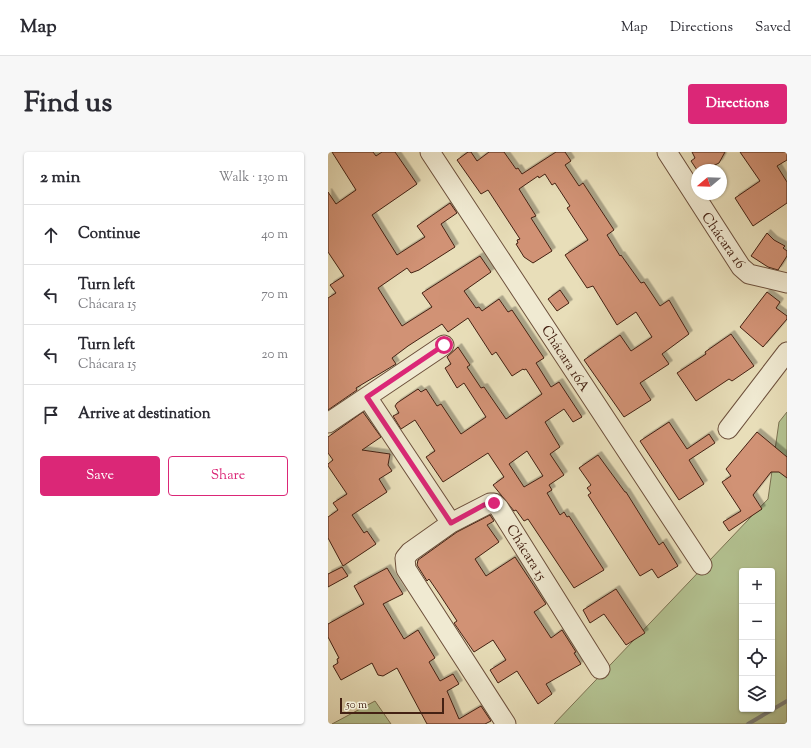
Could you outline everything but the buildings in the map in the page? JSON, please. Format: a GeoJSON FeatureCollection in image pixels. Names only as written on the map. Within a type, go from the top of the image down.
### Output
{"type":"FeatureCollection","features":[{"type":"Feature","properties":{"kind":"street","name":"Chácara 16A"},"geometry":{"type":"LineString","coordinates":[[430,152],[702,565]]}},
{"type":"Feature","properties":{"kind":"street","name":"Chácara 16"},"geometry":{"type":"LineString","coordinates":[[667,152],[741,267],[749,274],[787,283]]}},
{"type":"Feature","properties":{"kind":"street"},"geometry":{"type":"LineString","coordinates":[[328,423],[444,345]]}},
{"type":"Feature","properties":{"kind":"street"},"geometry":{"type":"LineString","coordinates":[[728,429],[787,352]]}},
{"type":"Feature","properties":{"kind":"street"},"geometry":{"type":"LineString","coordinates":[[367,397],[451,523],[410,552],[405,558],[406,569],[506,724]]}},
{"type":"Feature","properties":{"kind":"street","name":"Chácara 15"},"geometry":{"type":"LineString","coordinates":[[451,523],[490,503],[494,503],[499,508],[600,669]]}},
{"type":"Feature","properties":{"kind":"green space"},"geometry":{"type":"Polygon","coordinates":[[[787,412],[787,724],[554,724],[768,499],[779,422],[787,412]]]}},
{"type":"Feature","properties":{"kind":"green space"},"geometry":{"type":"Polygon","coordinates":[[[375,701],[391,724],[332,724],[375,701]]]}},
{"type":"Feature","properties":{"kind":"waterway"},"geometry":{"type":"LineString","coordinates":[[748,724],[787,701]]}},
{"type":"Feature","properties":{"kind":"route"},"geometry":{"type":"LineString","coordinates":[[444,345],[367,397],[451,523],[484,505],[494,503]]}}]}
